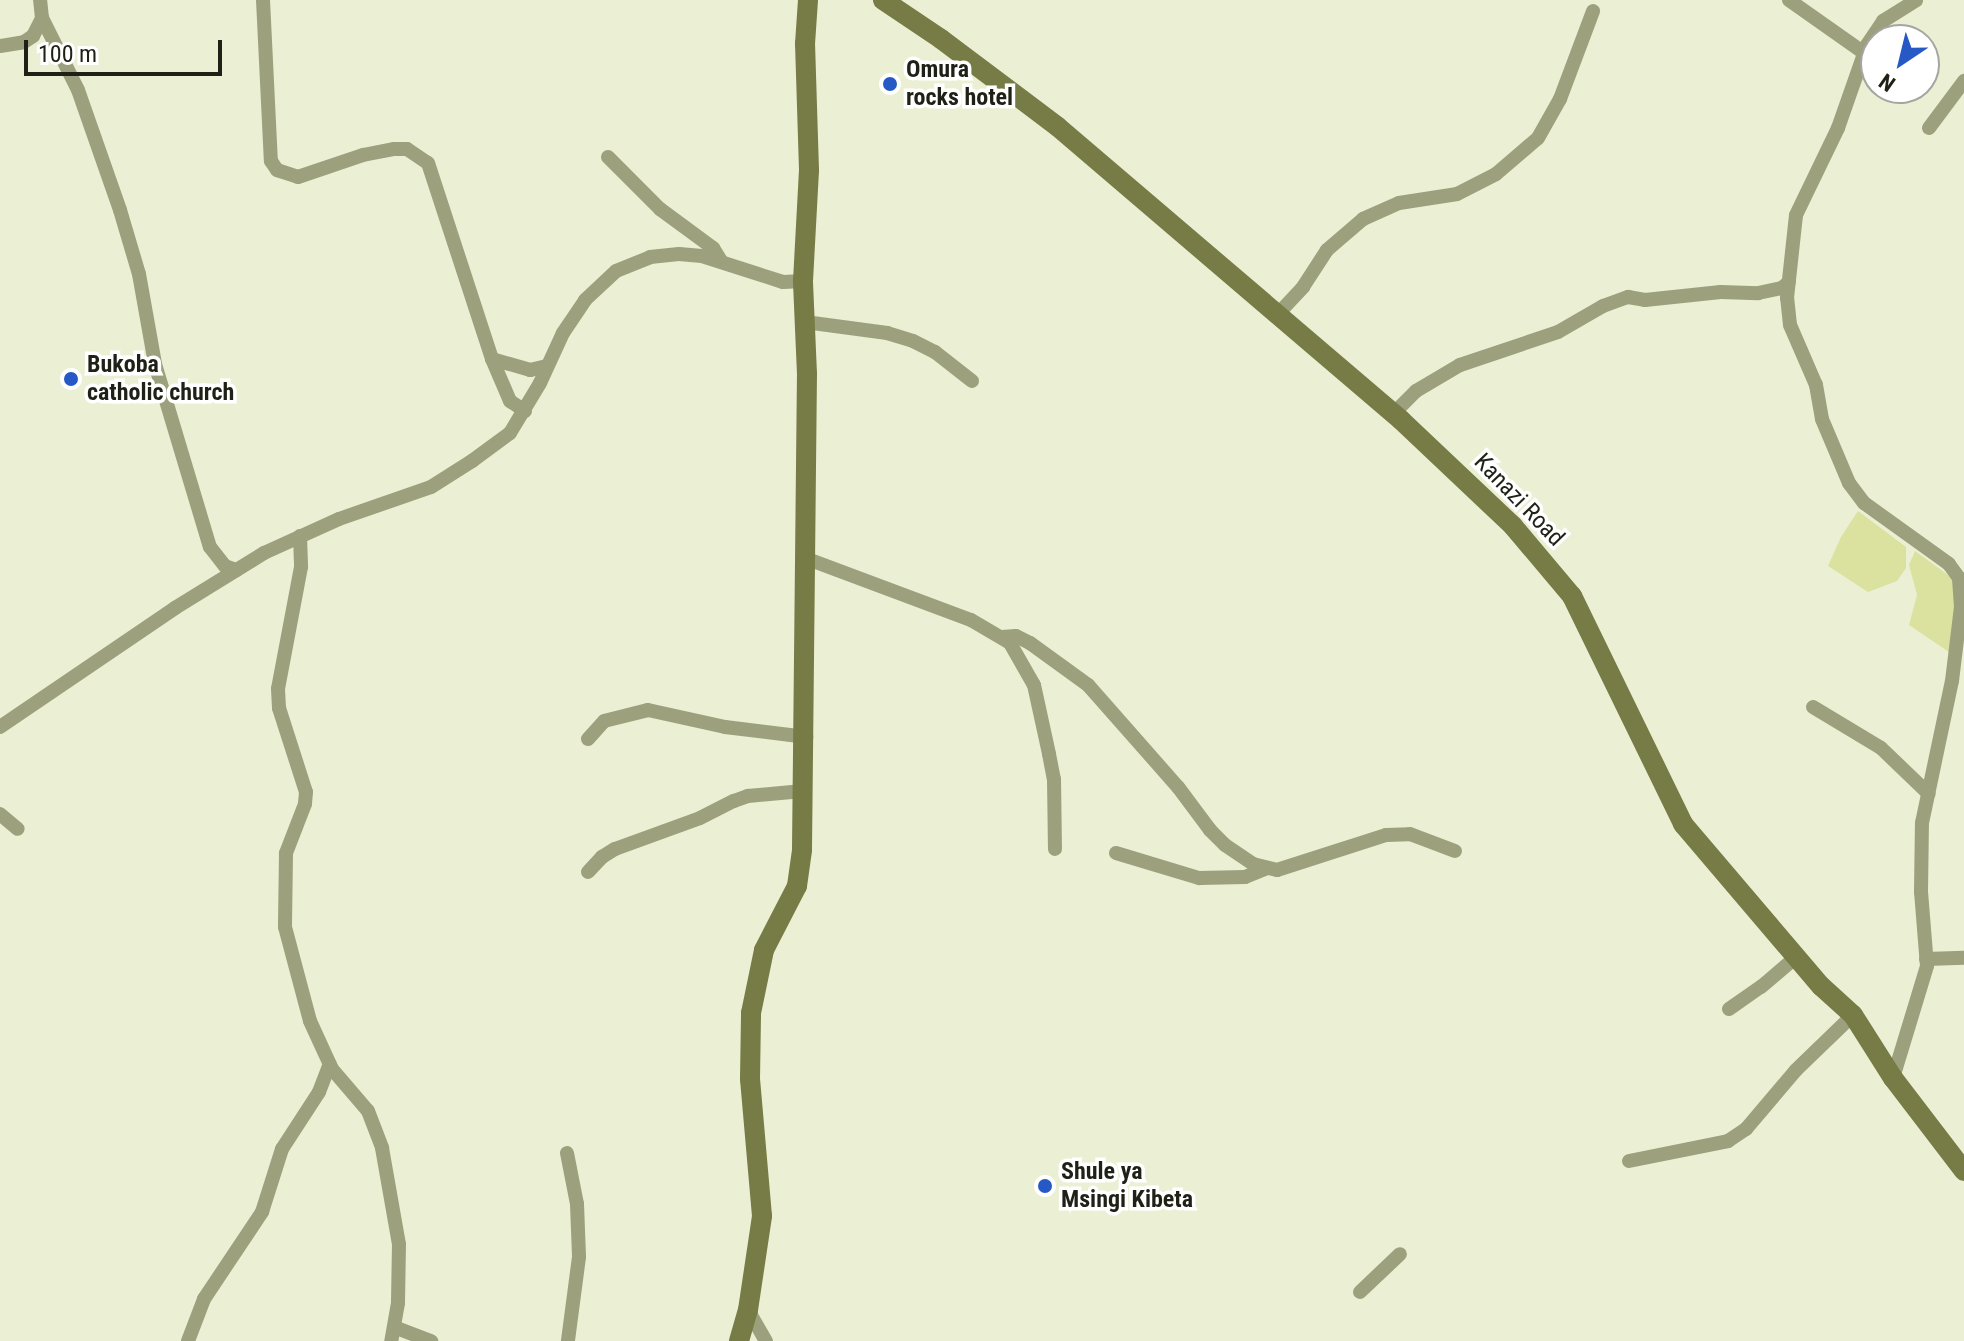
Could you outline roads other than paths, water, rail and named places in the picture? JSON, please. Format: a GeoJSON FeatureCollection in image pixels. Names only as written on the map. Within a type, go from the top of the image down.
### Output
{"type":"FeatureCollection","features":[{"type":"Feature","properties":{"kind":"main road"},"geometry":{"type":"LineString","coordinates":[[739,1341],[748,1310],[762,1216],[750,1079],[751,1013],[764,950],[797,886],[806,737],[803,281],[809,170],[805,44],[808,0]]}},
{"type":"Feature","properties":{"kind":"main road","name":"Kanazi Road"},"geometry":{"type":"LineString","coordinates":[[883,0],[941,39],[1046,118],[1393,414],[1513,526],[1572,596],[1683,824],[1796,957],[1853,1015],[1893,1078],[1964,1171]]}},
{"type":"Feature","properties":{"kind":"street"},"geometry":{"type":"LineString","coordinates":[[40,0],[42,18],[78,90],[120,210],[139,274],[155,364],[210,547],[225,566],[236,570]]}},
{"type":"Feature","properties":{"kind":"street"},"geometry":{"type":"LineString","coordinates":[[263,0],[271,161],[277,170],[298,177],[363,155],[394,149],[407,149],[428,163],[492,359],[510,401],[525,411]]}},
{"type":"Feature","properties":{"kind":"street"},"geometry":{"type":"LineString","coordinates":[[1789,0],[1860,50]]}},
{"type":"Feature","properties":{"kind":"street"},"geometry":{"type":"LineString","coordinates":[[1881,24],[1916,0]]}},
{"type":"Feature","properties":{"kind":"street"},"geometry":{"type":"LineString","coordinates":[[1278,314],[1303,287],[1327,250],[1363,219],[1399,203],[1457,194],[1496,174],[1538,138],[1560,99],[1593,11]]}},
{"type":"Feature","properties":{"kind":"street"},"geometry":{"type":"LineString","coordinates":[[0,46],[30,39],[42,18]]}},
{"type":"Feature","properties":{"kind":"street"},"geometry":{"type":"LineString","coordinates":[[1860,65],[1838,128],[1796,215],[1789,282],[1790,325],[1816,385],[1822,419],[1849,483],[1864,503],[1949,564],[1959,578],[1961,607],[1952,681],[1922,823],[1926,959],[1893,1078]]}},
{"type":"Feature","properties":{"kind":"street"},"geometry":{"type":"LineString","coordinates":[[1929,128],[1964,81]]}},
{"type":"Feature","properties":{"kind":"street"},"geometry":{"type":"LineString","coordinates":[[608,157],[660,209],[713,248],[721,261]]}},
{"type":"Feature","properties":{"kind":"street"},"geometry":{"type":"LineString","coordinates":[[0,727],[236,570],[300,536],[431,487],[510,433],[585,300],[616,271],[650,257],[679,254],[721,261],[783,282],[803,281]]}},
{"type":"Feature","properties":{"kind":"street"},"geometry":{"type":"LineString","coordinates":[[1393,414],[1416,391],[1460,365],[1558,332],[1603,306],[1628,297],[1645,300],[1721,292],[1758,293],[1782,288],[1789,282]]}},
{"type":"Feature","properties":{"kind":"street"},"geometry":{"type":"LineString","coordinates":[[805,322],[887,333],[913,341],[935,352],[972,381]]}},
{"type":"Feature","properties":{"kind":"street"},"geometry":{"type":"LineString","coordinates":[[492,359],[530,370],[547,366]]}},
{"type":"Feature","properties":{"kind":"street"},"geometry":{"type":"LineString","coordinates":[[300,536],[301,567],[278,689],[279,708],[306,792],[305,804],[286,853],[285,927],[310,1021],[330,1064],[368,1111],[382,1148],[399,1244],[392,1334],[431,1341]]}},
{"type":"Feature","properties":{"kind":"street"},"geometry":{"type":"LineString","coordinates":[[805,558],[971,620],[1002,637],[1022,660],[1034,685],[1054,779],[1055,849]]}},
{"type":"Feature","properties":{"kind":"street"},"geometry":{"type":"LineString","coordinates":[[1002,637],[1016,636],[1030,643],[1088,685],[1225,845],[1265,869]]}},
{"type":"Feature","properties":{"kind":"street"},"geometry":{"type":"LineString","coordinates":[[1813,707],[1881,748],[1929,794]]}},
{"type":"Feature","properties":{"kind":"street"},"geometry":{"type":"LineString","coordinates":[[588,739],[604,721],[648,710],[725,727],[806,737]]}},
{"type":"Feature","properties":{"kind":"street"},"geometry":{"type":"LineString","coordinates":[[588,872],[615,849],[700,818],[734,801],[803,791]]}},
{"type":"Feature","properties":{"kind":"street"},"geometry":{"type":"LineString","coordinates":[[0,814],[18,829]]}},
{"type":"Feature","properties":{"kind":"street"},"geometry":{"type":"LineString","coordinates":[[1116,853],[1199,878],[1245,877],[1386,835],[1410,834],[1455,851]]}},
{"type":"Feature","properties":{"kind":"street"},"geometry":{"type":"LineString","coordinates":[[1729,1009],[1796,957]]}},
{"type":"Feature","properties":{"kind":"street"},"geometry":{"type":"LineString","coordinates":[[1926,959],[1964,958]]}},
{"type":"Feature","properties":{"kind":"street"},"geometry":{"type":"LineString","coordinates":[[1629,1161],[1728,1141],[1746,1129],[1803,1062],[1853,1015]]}},
{"type":"Feature","properties":{"kind":"street"},"geometry":{"type":"LineString","coordinates":[[188,1341],[204,1299],[262,1212],[282,1149],[319,1092],[330,1064]]}},
{"type":"Feature","properties":{"kind":"street"},"geometry":{"type":"LineString","coordinates":[[567,1153],[577,1204],[579,1257],[568,1341]]}},
{"type":"Feature","properties":{"kind":"street"},"geometry":{"type":"LineString","coordinates":[[1360,1292],[1400,1254]]}},
{"type":"Feature","properties":{"kind":"street"},"geometry":{"type":"LineString","coordinates":[[748,1310],[766,1341]]}},
{"type":"Feature","properties":{"kind":"place","name":"Omura rocks hotel"},"geometry":{"type":"Point","coordinates":[890,84]}},
{"type":"Feature","properties":{"kind":"place","name":"Bukoba catholic church"},"geometry":{"type":"Point","coordinates":[71,379]}},
{"type":"Feature","properties":{"kind":"place","name":"Shule ya Msingi Kibeta"},"geometry":{"type":"Point","coordinates":[1045,1186]}}]}
